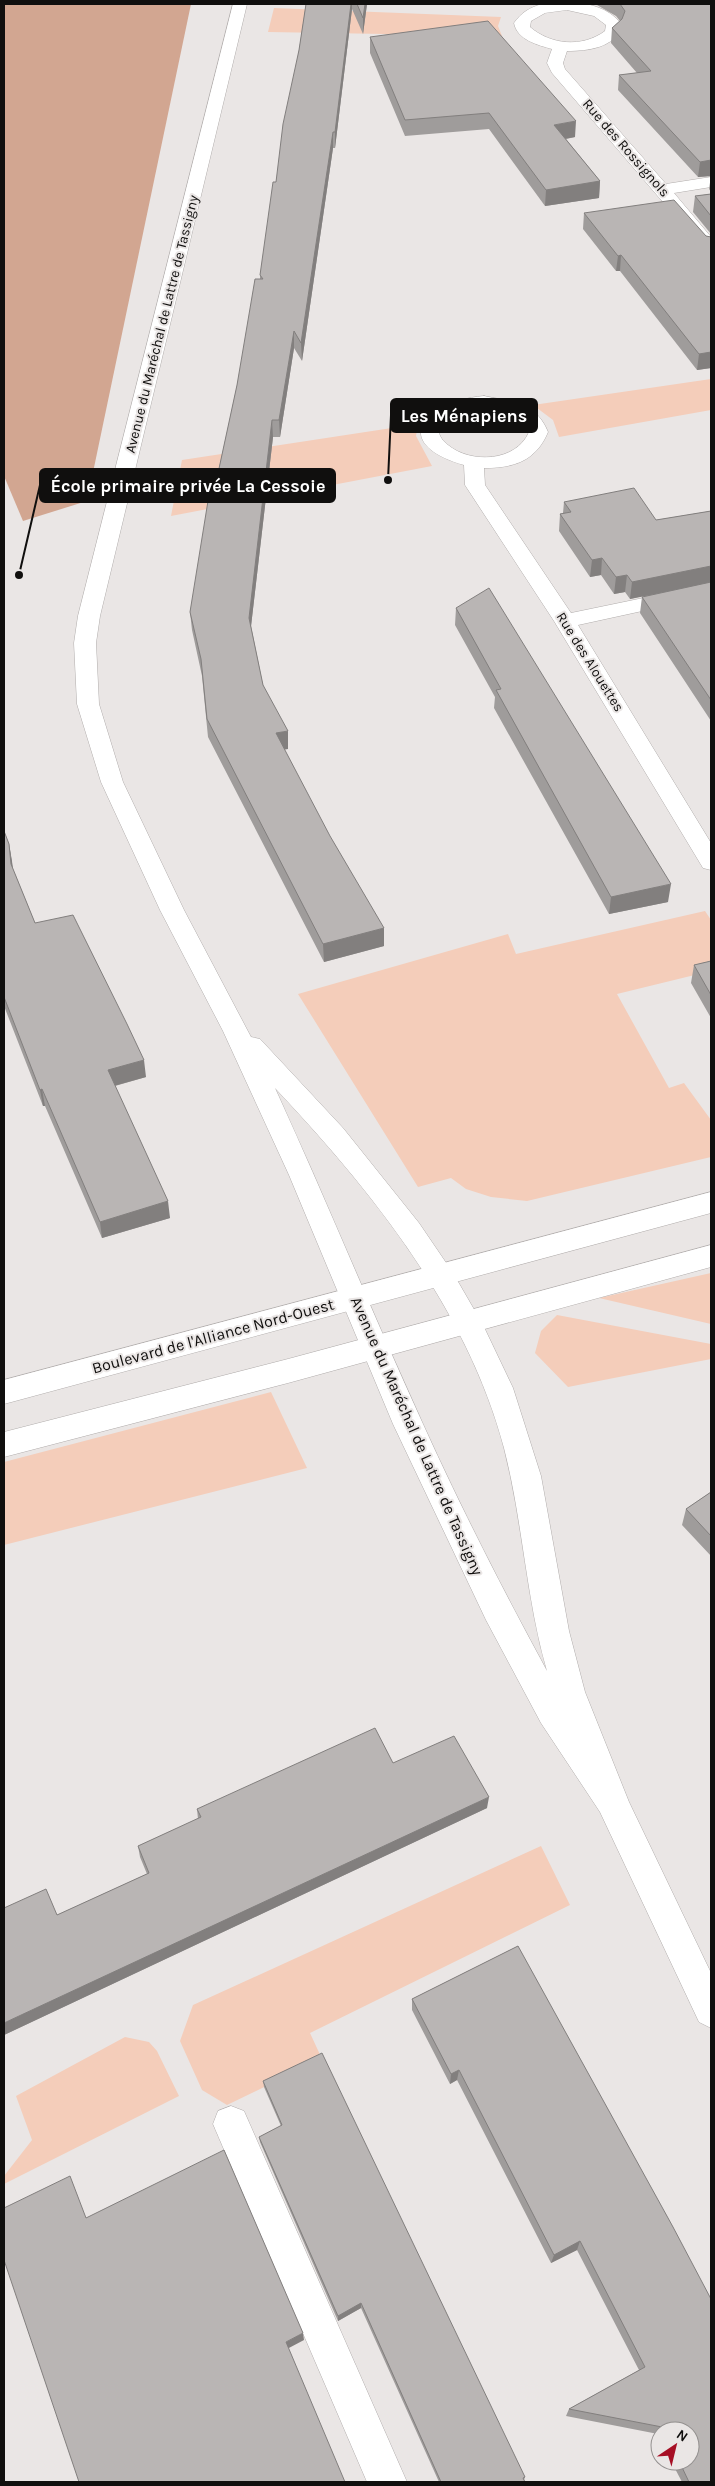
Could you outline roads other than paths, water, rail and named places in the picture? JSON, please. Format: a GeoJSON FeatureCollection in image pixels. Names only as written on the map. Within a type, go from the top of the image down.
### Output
{"type":"FeatureCollection","features":[{"type":"Feature","properties":{"kind":"main road","name":"Avenue du Maréchal de Lattre de Tassigny"},"geometry":{"type":"LineString","coordinates":[[240,4],[122,487],[105,549],[85,643],[88,704],[112,782],[172,910],[236,1031],[302,1175],[374,1347],[497,1610],[552,1712],[610,1800]]}},
{"type":"Feature","properties":{"kind":"main road"},"geometry":{"type":"LineString","coordinates":[[567,6],[593,10],[603,14],[614,25],[612,33],[603,40],[588,44],[561,45],[536,40],[528,35],[523,29],[522,23],[525,18],[541,9],[567,6]]}},
{"type":"Feature","properties":{"kind":"main road","name":"Rue des Rossignols"},"geometry":{"type":"LineString","coordinates":[[561,45],[555,63],[558,70],[711,247]]}},
{"type":"Feature","properties":{"kind":"main road"},"geometry":{"type":"LineString","coordinates":[[663,190],[711,182]]}},
{"type":"Feature","properties":{"kind":"main road"},"geometry":{"type":"LineString","coordinates":[[484,402],[516,408],[528,415],[536,424],[539,434],[536,444],[526,453],[512,460],[474,462],[457,458],[442,451],[433,442],[430,432],[432,423],[440,414],[459,406],[484,402]]}},
{"type":"Feature","properties":{"kind":"main road","name":"Rue des Alouettes"},"geometry":{"type":"LineString","coordinates":[[474,462],[475,485],[565,621],[711,862]]}},
{"type":"Feature","properties":{"kind":"main road"},"geometry":{"type":"LineString","coordinates":[[565,621],[711,590]]}},
{"type":"Feature","properties":{"kind":"main road","name":"Avenue du Maréchal de Lattre de Tassigny"},"geometry":{"type":"LineString","coordinates":[[236,1031],[300,1097],[387,1201],[440,1274],[467,1321],[500,1388],[518,1445],[558,1650],[568,1690],[610,1800],[711,2010]]}},
{"type":"Feature","properties":{"kind":"main road","name":"Boulevard de l'Alliance Nord-Ouest"},"geometry":{"type":"LineString","coordinates":[[4,1392],[119,1363],[440,1274],[711,1202]]}},
{"type":"Feature","properties":{"kind":"main road"},"geometry":{"type":"LineString","coordinates":[[4,1445],[711,1256]]}},
{"type":"Feature","properties":{"kind":"main road"},"geometry":{"type":"LineString","coordinates":[[231,2124],[387,2482]]}},
{"type":"Feature","properties":{"kind":"place","name":"Les Ménapiens"},"geometry":{"type":"Point","coordinates":[388,480]}},
{"type":"Feature","properties":{"kind":"place","name":"École primaire privée La Cessoie"},"geometry":{"type":"Point","coordinates":[19,575]}}]}
